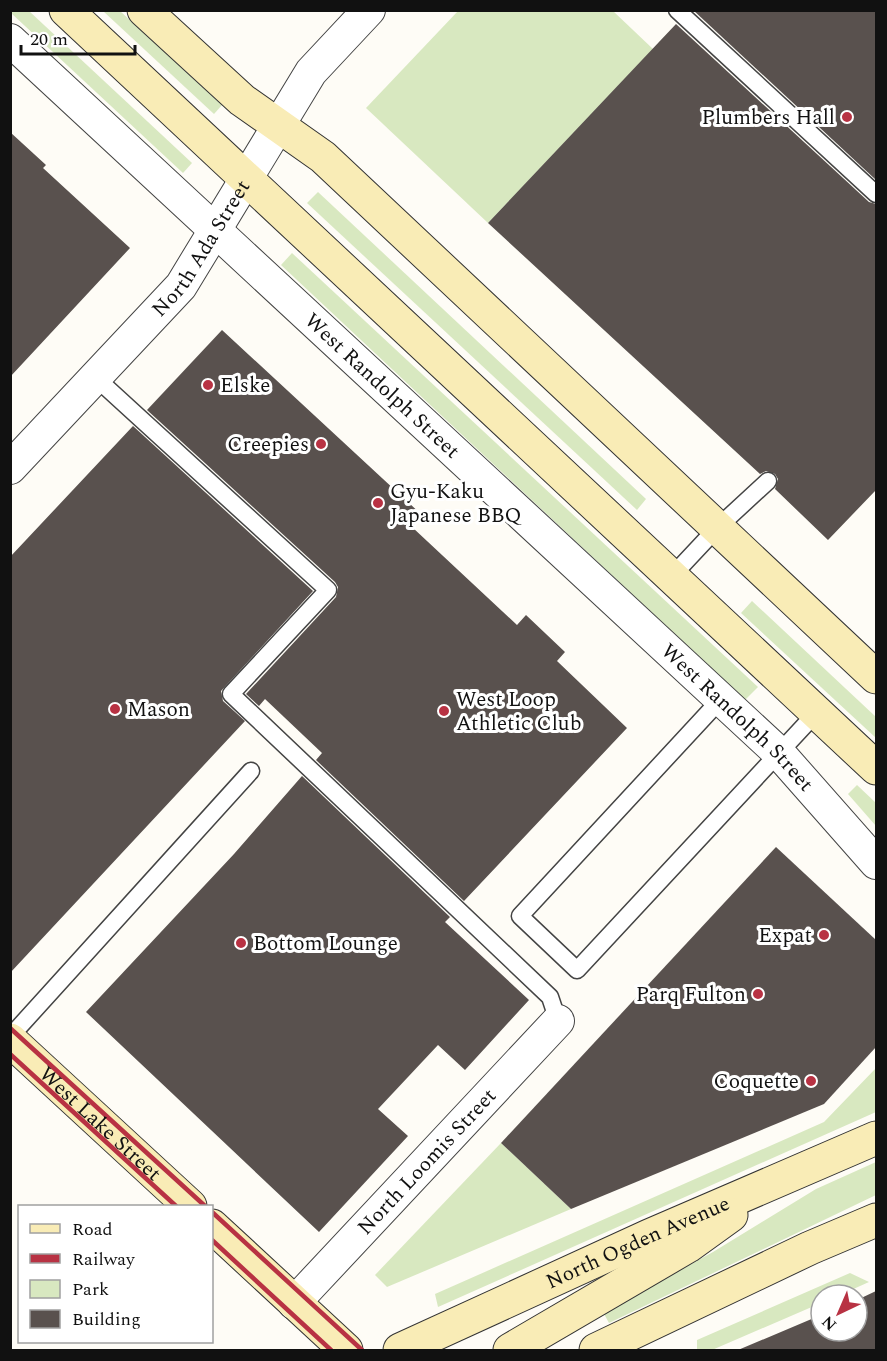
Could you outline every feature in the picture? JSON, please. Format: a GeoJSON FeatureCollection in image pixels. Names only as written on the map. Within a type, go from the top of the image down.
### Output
{"type":"FeatureCollection","features":[{"type":"Feature","properties":{"kind":"main road"},"geometry":{"type":"LineString","coordinates":[[66,10],[876,768]]}},
{"type":"Feature","properties":{"kind":"main road"},"geometry":{"type":"LineString","coordinates":[[144,10],[242,100],[323,157],[876,677]]}},
{"type":"Feature","properties":{"kind":"main road","name":"West Lake Street"},"geometry":{"type":"LineString","coordinates":[[10,1039],[189,1205]]}},
{"type":"Feature","properties":{"kind":"main road","name":"North Ogden Avenue"},"geometry":{"type":"LineString","coordinates":[[400,1350],[641,1239],[872,1138]]}},
{"type":"Feature","properties":{"kind":"main road"},"geometry":{"type":"LineString","coordinates":[[510,1350],[688,1246],[784,1178]]}},
{"type":"Feature","properties":{"kind":"main road"},"geometry":{"type":"LineString","coordinates":[[596,1350],[810,1248],[876,1221]]}},
{"type":"Feature","properties":{"kind":"main road"},"geometry":{"type":"LineString","coordinates":[[213,1227],[346,1350]]}},
{"type":"Feature","properties":{"kind":"street","name":"North Ada Street"},"geometry":{"type":"LineString","coordinates":[[10,468],[181,286],[311,72],[369,10]]}},
{"type":"Feature","properties":{"kind":"street","name":"West Randolph Street"},"geometry":{"type":"LineString","coordinates":[[10,40],[779,753],[876,863]]}},
{"type":"Feature","properties":{"kind":"street","name":"North Loomis Street"},"geometry":{"type":"LineString","coordinates":[[294,1303],[558,1021]]}},
{"type":"Feature","properties":{"kind":"lane"},"geometry":{"type":"LineString","coordinates":[[677,10],[876,194]]}},
{"type":"Feature","properties":{"kind":"lane"},"geometry":{"type":"LineString","coordinates":[[95,377],[328,590],[231,694],[550,997],[558,1021]]}},
{"type":"Feature","properties":{"kind":"lane"},"geometry":{"type":"LineString","coordinates":[[672,576],[717,528],[768,481]]}},
{"type":"Feature","properties":{"kind":"lane"},"geometry":{"type":"LineString","coordinates":[[721,699],[520,916],[577,970],[817,712]]}},
{"type":"Feature","properties":{"kind":"lane"},"geometry":{"type":"LineString","coordinates":[[10,1039],[251,771]]}},
{"type":"Feature","properties":{"kind":"green space"},"geometry":{"type":"Polygon","coordinates":[[[10,11],[29,11],[192,163],[183,173],[10,11]]]}},
{"type":"Feature","properties":{"kind":"green space"},"geometry":{"type":"Polygon","coordinates":[[[103,11],[120,11],[222,105],[214,114],[103,11]]]}},
{"type":"Feature","properties":{"kind":"green space"},"geometry":{"type":"Polygon","coordinates":[[[458,11],[613,11],[653,49],[488,223],[366,108],[458,11]]]}},
{"type":"Feature","properties":{"kind":"green space"},"geometry":{"type":"Polygon","coordinates":[[[318,192],[646,499],[637,510],[307,203],[318,192]]]}},
{"type":"Feature","properties":{"kind":"green space"},"geometry":{"type":"Polygon","coordinates":[[[292,253],[758,687],[745,700],[281,265],[292,253]]]}},
{"type":"Feature","properties":{"kind":"green space"},"geometry":{"type":"Polygon","coordinates":[[[752,601],[876,717],[876,738],[741,613],[752,601]]]}},
{"type":"Feature","properties":{"kind":"green space"},"geometry":{"type":"Polygon","coordinates":[[[857,785],[876,803],[876,826],[848,794],[857,785]]]}},
{"type":"Feature","properties":{"kind":"green space"},"geometry":{"type":"Polygon","coordinates":[[[876,1068],[876,1112],[438,1307],[435,1294],[824,1122],[876,1068]]]}},
{"type":"Feature","properties":{"kind":"green space"},"geometry":{"type":"Polygon","coordinates":[[[501,1143],[571,1209],[387,1287],[375,1275],[501,1143]]]}},
{"type":"Feature","properties":{"kind":"green space"},"geometry":{"type":"Polygon","coordinates":[[[876,1162],[876,1195],[609,1323],[603,1312],[713,1252],[816,1189],[876,1162]]]}},
{"type":"Feature","properties":{"kind":"green space"},"geometry":{"type":"Polygon","coordinates":[[[850,1273],[869,1282],[867,1283],[827,1283],[850,1273]]]}},
{"type":"Feature","properties":{"kind":"green space"},"geometry":{"type":"Polygon","coordinates":[[[809,1291],[809,1308],[712,1350],[697,1350],[697,1340],[809,1291]]]}},
{"type":"Feature","properties":{"kind":"building","name":"Plumbers Hall"},"geometry":{"type":"Polygon","coordinates":[[[693,10],[876,10],[876,180],[693,10]]]}},
{"type":"Feature","properties":{"kind":"building"},"geometry":{"type":"Polygon","coordinates":[[[676,24],[869,202],[876,204],[876,490],[828,540],[775,489],[778,479],[775,474],[766,471],[760,474],[488,223],[676,24]]]}},
{"type":"Feature","properties":{"kind":"building"},"geometry":{"type":"Polygon","coordinates":[[[10,132],[46,165],[43,168],[130,248],[10,377],[10,132]]]}},
{"type":"Feature","properties":{"kind":"building","name":"West Loop Athletic Club"},"geometry":{"type":"Polygon","coordinates":[[[222,330],[423,516],[412,527],[517,625],[526,615],[565,652],[557,661],[627,728],[464,901],[316,760],[322,753],[265,699],[259,706],[246,694],[336,597],[338,587],[147,410],[222,330]]]}},
{"type":"Feature","properties":{"kind":"building","name":"Mason"},"geometry":{"type":"Polygon","coordinates":[[[133,426],[313,591],[221,691],[223,701],[245,721],[10,973],[10,557],[133,426]]]}},
{"type":"Feature","properties":{"kind":"building"},"geometry":{"type":"Polygon","coordinates":[[[302,776],[450,917],[445,922],[529,1000],[465,1070],[438,1045],[378,1109],[408,1136],[319,1232],[86,1012],[234,854],[302,776]]]}},
{"type":"Feature","properties":{"kind":"building","name":"Parq Fulton"},"geometry":{"type":"Polygon","coordinates":[[[776,847],[876,940],[876,1047],[824,1104],[571,1209],[501,1143],[776,847]]]}},
{"type":"Feature","properties":{"kind":"building"},"geometry":{"type":"Polygon","coordinates":[[[876,1291],[876,1350],[738,1350],[809,1320],[809,1343],[869,1343],[869,1294],[876,1291]]]}},
{"type":"Feature","properties":{"kind":"railway"},"geometry":{"type":"LineString","coordinates":[[10,1028],[204,1205]]}},
{"type":"Feature","properties":{"kind":"railway"},"geometry":{"type":"LineString","coordinates":[[10,1054],[175,1205]]}},
{"type":"Feature","properties":{"kind":"railway"},"geometry":{"type":"LineString","coordinates":[[213,1213],[362,1350]]}},
{"type":"Feature","properties":{"kind":"railway"},"geometry":{"type":"LineString","coordinates":[[213,1241],[331,1350]]}},
{"type":"Feature","properties":{"kind":"place","name":"Plumbers Hall"},"geometry":{"type":"Point","coordinates":[847,117]}},
{"type":"Feature","properties":{"kind":"place","name":"Elske"},"geometry":{"type":"Point","coordinates":[208,385]}},
{"type":"Feature","properties":{"kind":"place","name":"Creepies"},"geometry":{"type":"Point","coordinates":[321,444]}},
{"type":"Feature","properties":{"kind":"place","name":"Gyu-Kaku Japanese BBQ"},"geometry":{"type":"Point","coordinates":[378,503]}},
{"type":"Feature","properties":{"kind":"place","name":"Mason"},"geometry":{"type":"Point","coordinates":[115,709]}},
{"type":"Feature","properties":{"kind":"place","name":"West Loop Athletic Club"},"geometry":{"type":"Point","coordinates":[444,711]}},
{"type":"Feature","properties":{"kind":"place","name":"Expat"},"geometry":{"type":"Point","coordinates":[824,935]}},
{"type":"Feature","properties":{"kind":"place","name":"Bottom Lounge"},"geometry":{"type":"Point","coordinates":[241,943]}},
{"type":"Feature","properties":{"kind":"place","name":"Parq Fulton"},"geometry":{"type":"Point","coordinates":[758,994]}},
{"type":"Feature","properties":{"kind":"place","name":"Coquette"},"geometry":{"type":"Point","coordinates":[811,1081]}}]}
